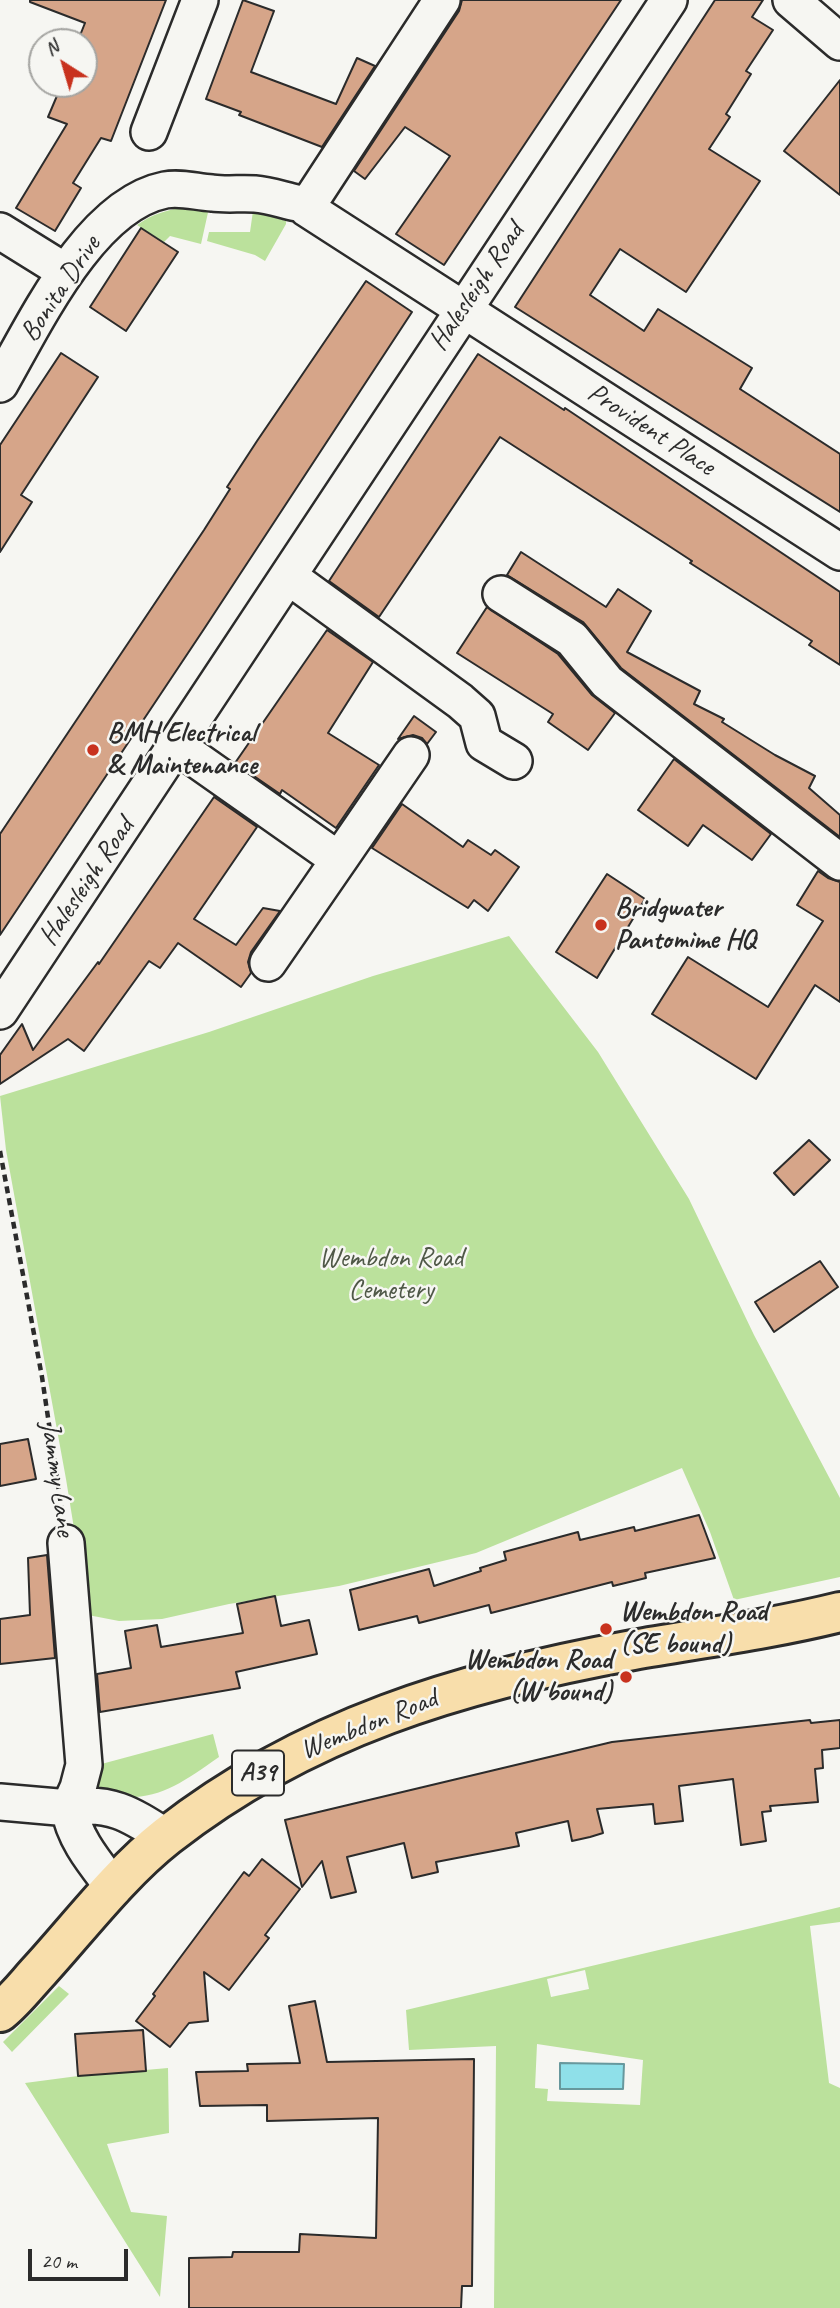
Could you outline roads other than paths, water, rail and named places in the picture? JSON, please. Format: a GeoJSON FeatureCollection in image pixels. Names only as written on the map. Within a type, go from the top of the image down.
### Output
{"type":"FeatureCollection","features":[{"type":"Feature","properties":{"kind":"main road","name":"Wembdon Road"},"geometry":{"type":"LineString","coordinates":[[114,1888],[166,1837],[260,1771],[369,1720],[426,1699],[534,1670],[798,1623],[840,1612]]}},
{"type":"Feature","properties":{"kind":"main road","name":"A39"},"geometry":{"type":"LineString","coordinates":[[0,2012],[114,1888]]}},
{"type":"Feature","properties":{"kind":"street"},"geometry":{"type":"LineString","coordinates":[[149,132],[200,0]]}},
{"type":"Feature","properties":{"kind":"street","name":"Provident Place"},"geometry":{"type":"LineString","coordinates":[[442,0],[306,208],[840,552]]}},
{"type":"Feature","properties":{"kind":"street","name":"Halesleigh Road"},"geometry":{"type":"LineString","coordinates":[[0,1011],[177,746],[462,309],[669,0]]}},
{"type":"Feature","properties":{"kind":"street"},"geometry":{"type":"LineString","coordinates":[[791,0],[840,42]]}},
{"type":"Feature","properties":{"kind":"street","name":"Bonita Drive"},"geometry":{"type":"LineString","coordinates":[[0,384],[66,272],[92,237],[117,214],[143,198],[165,190],[186,189],[212,193],[257,194],[296,203]]}},
{"type":"Feature","properties":{"kind":"street"},"geometry":{"type":"LineString","coordinates":[[0,231],[66,272]]}},
{"type":"Feature","properties":{"kind":"street"},"geometry":{"type":"LineString","coordinates":[[288,576],[460,701],[477,716],[484,743],[514,761]]}},
{"type":"Feature","properties":{"kind":"street"},"geometry":{"type":"LineString","coordinates":[[501,594],[572,639],[607,682],[840,862]]}},
{"type":"Feature","properties":{"kind":"street"},"geometry":{"type":"LineString","coordinates":[[177,746],[339,860]]}},
{"type":"Feature","properties":{"kind":"street"},"geometry":{"type":"LineString","coordinates":[[268,963],[411,755]]}},
{"type":"Feature","properties":{"kind":"street","name":"Jammy Lane"},"geometry":{"type":"LineString","coordinates":[[66,1543],[84,1765],[69,1808]]}},
{"type":"Feature","properties":{"kind":"street"},"geometry":{"type":"LineString","coordinates":[[0,1802],[69,1808],[88,1804],[130,1814],[166,1837]]}},
{"type":"Feature","properties":{"kind":"street"},"geometry":{"type":"LineString","coordinates":[[69,1808],[72,1827],[92,1860],[114,1888]]}},
{"type":"Feature","properties":{"kind":"water"},"geometry":{"type":"Polygon","coordinates":[[[560,2063],[624,2064],[623,2089],[560,2089],[560,2063]]]}},
{"type":"Feature","properties":{"kind":"place","name":"BMH Electrical & Maintenance"},"geometry":{"type":"Point","coordinates":[93,750]}},
{"type":"Feature","properties":{"kind":"place","name":"Bridgwater Pantomime HQ"},"geometry":{"type":"Point","coordinates":[601,925]}},
{"type":"Feature","properties":{"kind":"place","name":"Wembdon Road (SE bound)"},"geometry":{"type":"Point","coordinates":[606,1629]}},
{"type":"Feature","properties":{"kind":"place","name":"Wembdon Road (W bound)"},"geometry":{"type":"Point","coordinates":[626,1677]}},
{"type":"Feature","properties":{"kind":"park label","name":"Wembdon Road Cemetery"},"geometry":{"type":"Point","coordinates":[391,1275]}}]}
